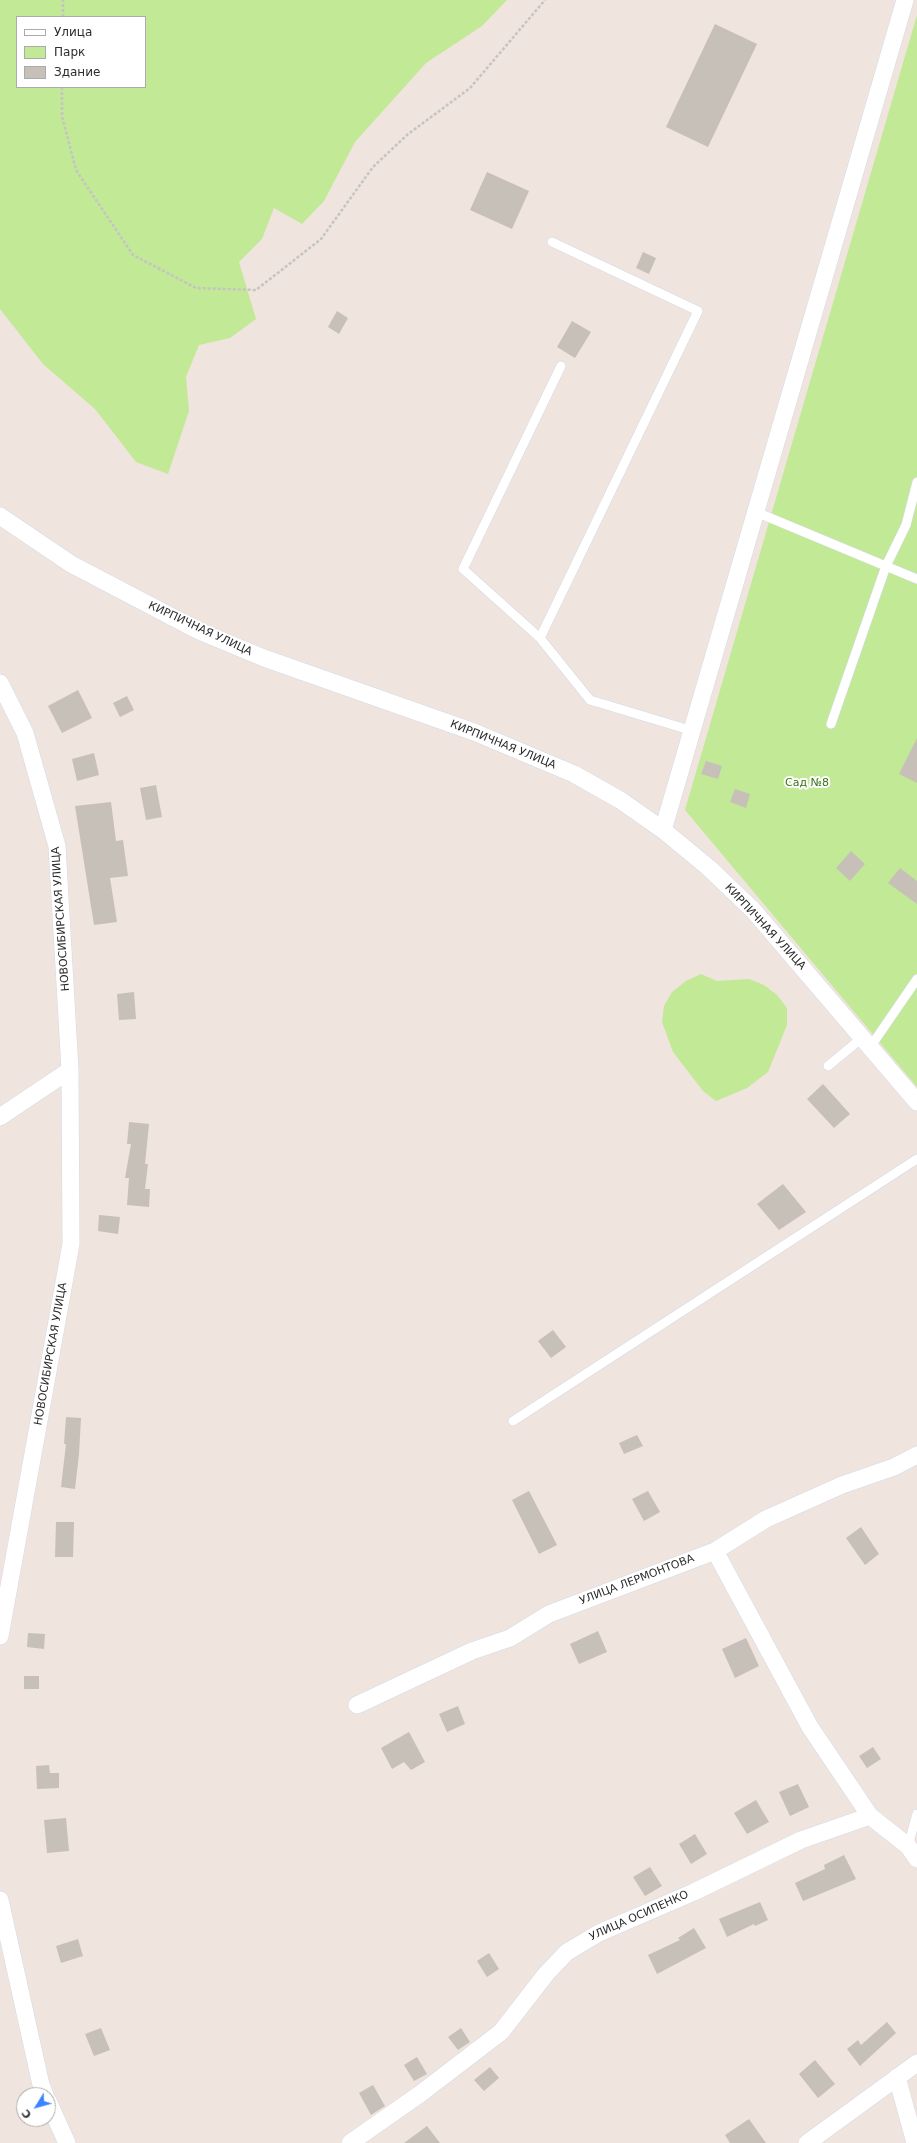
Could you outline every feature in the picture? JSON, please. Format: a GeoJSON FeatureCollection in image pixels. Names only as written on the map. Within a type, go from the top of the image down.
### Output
{"type":"FeatureCollection","features":[{"type":"Feature","properties":{"kind":"street"},"geometry":{"type":"LineString","coordinates":[[663,830],[693,732],[906,0]]}},
{"type":"Feature","properties":{"kind":"street","name":"КИРПИЧНАЯ УЛИЦА"},"geometry":{"type":"LineString","coordinates":[[0,516],[70,564],[199,630],[264,658],[474,732],[574,774],[620,800],[663,830],[709,868],[753,910],[917,1102]]}},
{"type":"Feature","properties":{"kind":"street","name":"НОВОСИБИРСКАЯ УЛИЦА"},"geometry":{"type":"LineString","coordinates":[[0,683],[25,732],[57,846],[70,1070],[71,1244],[0,1636]]}},
{"type":"Feature","properties":{"kind":"street"},"geometry":{"type":"LineString","coordinates":[[0,1117],[70,1070]]}},
{"type":"Feature","properties":{"kind":"street","name":"УЛИЦА ЛЕРМОНТОВА"},"geometry":{"type":"LineString","coordinates":[[357,1705],[472,1651],[510,1638],[549,1614],[715,1551],[766,1519],[842,1484],[894,1467],[917,1455]]}},
{"type":"Feature","properties":{"kind":"street"},"geometry":{"type":"LineString","coordinates":[[715,1551],[810,1727],[870,1816],[913,1852]]}},
{"type":"Feature","properties":{"kind":"street","name":"УЛИЦА ОСИПЕНКО"},"geometry":{"type":"LineString","coordinates":[[350,2143],[420,2094],[501,2032],[546,1974],[567,1952],[599,1933],[694,1892],[801,1840],[870,1816]]}},
{"type":"Feature","properties":{"kind":"street"},"geometry":{"type":"LineString","coordinates":[[0,1900],[42,2087]]}},
{"type":"Feature","properties":{"kind":"street"},"geometry":{"type":"LineString","coordinates":[[807,2143],[917,2063]]}},
{"type":"Feature","properties":{"kind":"street"},"geometry":{"type":"LineString","coordinates":[[897,2077],[915,2143]]}},
{"type":"Feature","properties":{"kind":"street"},"geometry":{"type":"LineString","coordinates":[[56,2119],[67,2143]]}},
{"type":"Feature","properties":{"kind":"lane"},"geometry":{"type":"LineString","coordinates":[[540,638],[698,311],[552,242]]}},
{"type":"Feature","properties":{"kind":"lane"},"geometry":{"type":"LineString","coordinates":[[561,366],[463,569],[540,638],[590,700],[693,732]]}},
{"type":"Feature","properties":{"kind":"lane"},"geometry":{"type":"LineString","coordinates":[[831,724],[886,566],[906,525],[917,482]]}},
{"type":"Feature","properties":{"kind":"lane"},"geometry":{"type":"LineString","coordinates":[[756,512],[917,579]]}},
{"type":"Feature","properties":{"kind":"lane"},"geometry":{"type":"LineString","coordinates":[[828,1066],[867,1042],[917,979]]}},
{"type":"Feature","properties":{"kind":"lane"},"geometry":{"type":"LineString","coordinates":[[513,1421],[917,1159]]}},
{"type":"Feature","properties":{"kind":"lane"},"geometry":{"type":"LineString","coordinates":[[913,1852],[917,1814]]}},
{"type":"Feature","properties":{"kind":"path"},"geometry":{"type":"LineString","coordinates":[[63,0],[63,16]]}},
{"type":"Feature","properties":{"kind":"path"},"geometry":{"type":"LineString","coordinates":[[62,88],[62,116],[76,170],[133,254],[196,288],[256,290],[321,239],[373,167],[407,135],[470,88],[545,0]]}},
{"type":"Feature","properties":{"kind":"green space"},"geometry":{"type":"Polygon","coordinates":[[[0,0],[507,0],[482,26],[426,63],[355,142],[324,201],[302,224],[274,208],[262,239],[239,262],[256,319],[230,338],[199,345],[186,377],[189,411],[168,474],[136,462],[95,409],[43,364],[0,309],[0,0]]]}},
{"type":"Feature","properties":{"kind":"green space","name":"Сад №8"},"geometry":{"type":"Polygon","coordinates":[[[917,15],[917,1087],[685,810],[917,15]]]}},
{"type":"Feature","properties":{"kind":"green space"},"geometry":{"type":"Polygon","coordinates":[[[701,974],[717,981],[749,979],[764,985],[777,995],[787,1008],[787,1025],[768,1072],[747,1088],[716,1101],[703,1091],[673,1052],[662,1022],[664,1006],[672,992],[686,981],[701,974]]]}},
{"type":"Feature","properties":{"kind":"building"},"geometry":{"type":"Polygon","coordinates":[[[715,24],[757,44],[708,147],[666,127],[715,24]]]}},
{"type":"Feature","properties":{"kind":"building"},"geometry":{"type":"Polygon","coordinates":[[[487,172],[529,191],[512,229],[470,210],[487,172]]]}},
{"type":"Feature","properties":{"kind":"building"},"geometry":{"type":"Polygon","coordinates":[[[643,252],[656,258],[649,274],[636,268],[643,252]]]}},
{"type":"Feature","properties":{"kind":"building"},"geometry":{"type":"Polygon","coordinates":[[[337,311],[348,318],[339,334],[328,327],[337,311]]]}},
{"type":"Feature","properties":{"kind":"building"},"geometry":{"type":"Polygon","coordinates":[[[572,321],[591,332],[575,358],[557,347],[572,321]]]}},
{"type":"Feature","properties":{"kind":"building"},"geometry":{"type":"Polygon","coordinates":[[[78,690],[92,718],[62,733],[48,706],[78,690]]]}},
{"type":"Feature","properties":{"kind":"building"},"geometry":{"type":"Polygon","coordinates":[[[127,696],[134,710],[120,717],[113,703],[127,696]]]}},
{"type":"Feature","properties":{"kind":"building"},"geometry":{"type":"Polygon","coordinates":[[[917,738],[917,783],[899,774],[917,738]]]}},
{"type":"Feature","properties":{"kind":"building"},"geometry":{"type":"Polygon","coordinates":[[[94,753],[99,775],[77,781],[72,759],[94,753]]]}},
{"type":"Feature","properties":{"kind":"building"},"geometry":{"type":"Polygon","coordinates":[[[706,761],[722,766],[718,779],[701,774],[706,761]]]}},
{"type":"Feature","properties":{"kind":"building"},"geometry":{"type":"Polygon","coordinates":[[[156,785],[162,817],[146,820],[140,788],[156,785]]]}},
{"type":"Feature","properties":{"kind":"building"},"geometry":{"type":"Polygon","coordinates":[[[735,789],[750,794],[746,808],[730,802],[735,789]]]}},
{"type":"Feature","properties":{"kind":"building"},"geometry":{"type":"Polygon","coordinates":[[[111,802],[116,841],[123,840],[128,876],[110,878],[117,922],[94,925],[75,806],[111,802]]]}},
{"type":"Feature","properties":{"kind":"building"},"geometry":{"type":"Polygon","coordinates":[[[851,851],[865,864],[850,881],[836,868],[851,851]]]}},
{"type":"Feature","properties":{"kind":"building"},"geometry":{"type":"Polygon","coordinates":[[[900,868],[917,881],[917,904],[888,883],[900,868]]]}},
{"type":"Feature","properties":{"kind":"building"},"geometry":{"type":"Polygon","coordinates":[[[134,992],[136,1019],[119,1020],[117,994],[134,992]]]}},
{"type":"Feature","properties":{"kind":"building"},"geometry":{"type":"Polygon","coordinates":[[[823,1084],[850,1114],[834,1128],[807,1099],[823,1084]]]}},
{"type":"Feature","properties":{"kind":"building"},"geometry":{"type":"Polygon","coordinates":[[[129,1122],[149,1124],[145,1164],[148,1164],[145,1189],[150,1189],[149,1207],[127,1205],[129,1178],[125,1178],[131,1144],[127,1144],[129,1122]]]}},
{"type":"Feature","properties":{"kind":"building"},"geometry":{"type":"Polygon","coordinates":[[[783,1184],[806,1212],[779,1230],[757,1204],[783,1184]]]}},
{"type":"Feature","properties":{"kind":"building"},"geometry":{"type":"Polygon","coordinates":[[[99,1215],[120,1217],[118,1234],[98,1231],[99,1215]]]}},
{"type":"Feature","properties":{"kind":"building"},"geometry":{"type":"Polygon","coordinates":[[[553,1330],[566,1347],[551,1358],[538,1341],[553,1330]]]}},
{"type":"Feature","properties":{"kind":"building"},"geometry":{"type":"Polygon","coordinates":[[[66,1417],[81,1418],[75,1489],[61,1487],[66,1444],[64,1444],[66,1417]]]}},
{"type":"Feature","properties":{"kind":"building"},"geometry":{"type":"Polygon","coordinates":[[[637,1435],[643,1446],[624,1454],[619,1443],[637,1435]]]}},
{"type":"Feature","properties":{"kind":"building"},"geometry":{"type":"Polygon","coordinates":[[[529,1491],[557,1545],[539,1554],[512,1500],[529,1491]]]}},
{"type":"Feature","properties":{"kind":"building"},"geometry":{"type":"Polygon","coordinates":[[[648,1491],[660,1512],[644,1521],[632,1499],[648,1491]]]}},
{"type":"Feature","properties":{"kind":"building"},"geometry":{"type":"Polygon","coordinates":[[[56,1522],[74,1522],[73,1557],[55,1557],[56,1522]]]}},
{"type":"Feature","properties":{"kind":"building"},"geometry":{"type":"Polygon","coordinates":[[[861,1527],[879,1554],[865,1565],[846,1538],[861,1527]]]}},
{"type":"Feature","properties":{"kind":"building"},"geometry":{"type":"Polygon","coordinates":[[[598,1631],[607,1652],[579,1664],[570,1644],[598,1631]]]}},
{"type":"Feature","properties":{"kind":"building"},"geometry":{"type":"Polygon","coordinates":[[[28,1633],[45,1634],[44,1649],[27,1647],[28,1633]]]}},
{"type":"Feature","properties":{"kind":"building"},"geometry":{"type":"Polygon","coordinates":[[[746,1638],[759,1666],[735,1678],[722,1649],[746,1638]]]}},
{"type":"Feature","properties":{"kind":"building"},"geometry":{"type":"Polygon","coordinates":[[[24,1676],[39,1676],[39,1689],[24,1689],[24,1676]]]}},
{"type":"Feature","properties":{"kind":"building"},"geometry":{"type":"Polygon","coordinates":[[[458,1706],[465,1724],[447,1732],[439,1714],[458,1706]]]}},
{"type":"Feature","properties":{"kind":"building"},"geometry":{"type":"Polygon","coordinates":[[[409,1732],[425,1762],[411,1770],[404,1762],[392,1769],[381,1748],[409,1732]]]}},
{"type":"Feature","properties":{"kind":"building"},"geometry":{"type":"Polygon","coordinates":[[[873,1747],[881,1759],[867,1768],[859,1756],[873,1747]]]}},
{"type":"Feature","properties":{"kind":"building"},"geometry":{"type":"Polygon","coordinates":[[[49,1765],[50,1773],[59,1773],[59,1788],[37,1789],[36,1766],[49,1765]]]}},
{"type":"Feature","properties":{"kind":"building"},"geometry":{"type":"Polygon","coordinates":[[[798,1784],[809,1807],[790,1816],[779,1792],[798,1784]]]}},
{"type":"Feature","properties":{"kind":"building"},"geometry":{"type":"Polygon","coordinates":[[[756,1800],[769,1822],[747,1834],[734,1813],[756,1800]]]}},
{"type":"Feature","properties":{"kind":"building"},"geometry":{"type":"Polygon","coordinates":[[[66,1818],[69,1851],[47,1853],[44,1820],[66,1818]]]}},
{"type":"Feature","properties":{"kind":"building"},"geometry":{"type":"Polygon","coordinates":[[[695,1834],[707,1854],[691,1864],[679,1844],[695,1834]]]}},
{"type":"Feature","properties":{"kind":"building"},"geometry":{"type":"Polygon","coordinates":[[[844,1855],[856,1879],[803,1901],[795,1883],[825,1869],[824,1865],[844,1855]]]}},
{"type":"Feature","properties":{"kind":"building"},"geometry":{"type":"Polygon","coordinates":[[[650,1867],[662,1886],[645,1896],[633,1877],[650,1867]]]}},
{"type":"Feature","properties":{"kind":"building"},"geometry":{"type":"Polygon","coordinates":[[[760,1902],[768,1920],[755,1926],[754,1924],[727,1937],[719,1919],[760,1902]]]}},
{"type":"Feature","properties":{"kind":"building"},"geometry":{"type":"Polygon","coordinates":[[[694,1928],[706,1948],[657,1974],[648,1955],[680,1940],[678,1938],[694,1928]]]}},
{"type":"Feature","properties":{"kind":"building"},"geometry":{"type":"Polygon","coordinates":[[[78,1939],[83,1956],[61,1963],[56,1946],[78,1939]]]}},
{"type":"Feature","properties":{"kind":"building"},"geometry":{"type":"Polygon","coordinates":[[[489,1953],[499,1969],[487,1977],[477,1961],[489,1953]]]}},
{"type":"Feature","properties":{"kind":"building"},"geometry":{"type":"Polygon","coordinates":[[[887,2022],[896,2033],[860,2066],[847,2049],[858,2040],[861,2045],[887,2022]]]}},
{"type":"Feature","properties":{"kind":"building"},"geometry":{"type":"Polygon","coordinates":[[[101,2028],[110,2050],[94,2056],[85,2034],[101,2028]]]}},
{"type":"Feature","properties":{"kind":"building"},"geometry":{"type":"Polygon","coordinates":[[[461,2028],[470,2042],[458,2050],[448,2037],[461,2028]]]}},
{"type":"Feature","properties":{"kind":"building"},"geometry":{"type":"Polygon","coordinates":[[[417,2057],[427,2074],[414,2081],[404,2065],[417,2057]]]}},
{"type":"Feature","properties":{"kind":"building"},"geometry":{"type":"Polygon","coordinates":[[[815,2060],[835,2084],[818,2098],[799,2074],[815,2060]]]}},
{"type":"Feature","properties":{"kind":"building"},"geometry":{"type":"Polygon","coordinates":[[[490,2067],[499,2078],[484,2091],[474,2080],[490,2067]]]}},
{"type":"Feature","properties":{"kind":"building"},"geometry":{"type":"Polygon","coordinates":[[[373,2085],[385,2106],[371,2115],[359,2093],[373,2085]]]}},
{"type":"Feature","properties":{"kind":"building"},"geometry":{"type":"Polygon","coordinates":[[[749,2119],[766,2143],[730,2143],[725,2135],[749,2119]]]}},
{"type":"Feature","properties":{"kind":"building"},"geometry":{"type":"Polygon","coordinates":[[[427,2126],[440,2143],[404,2143],[427,2126]]]}}]}
